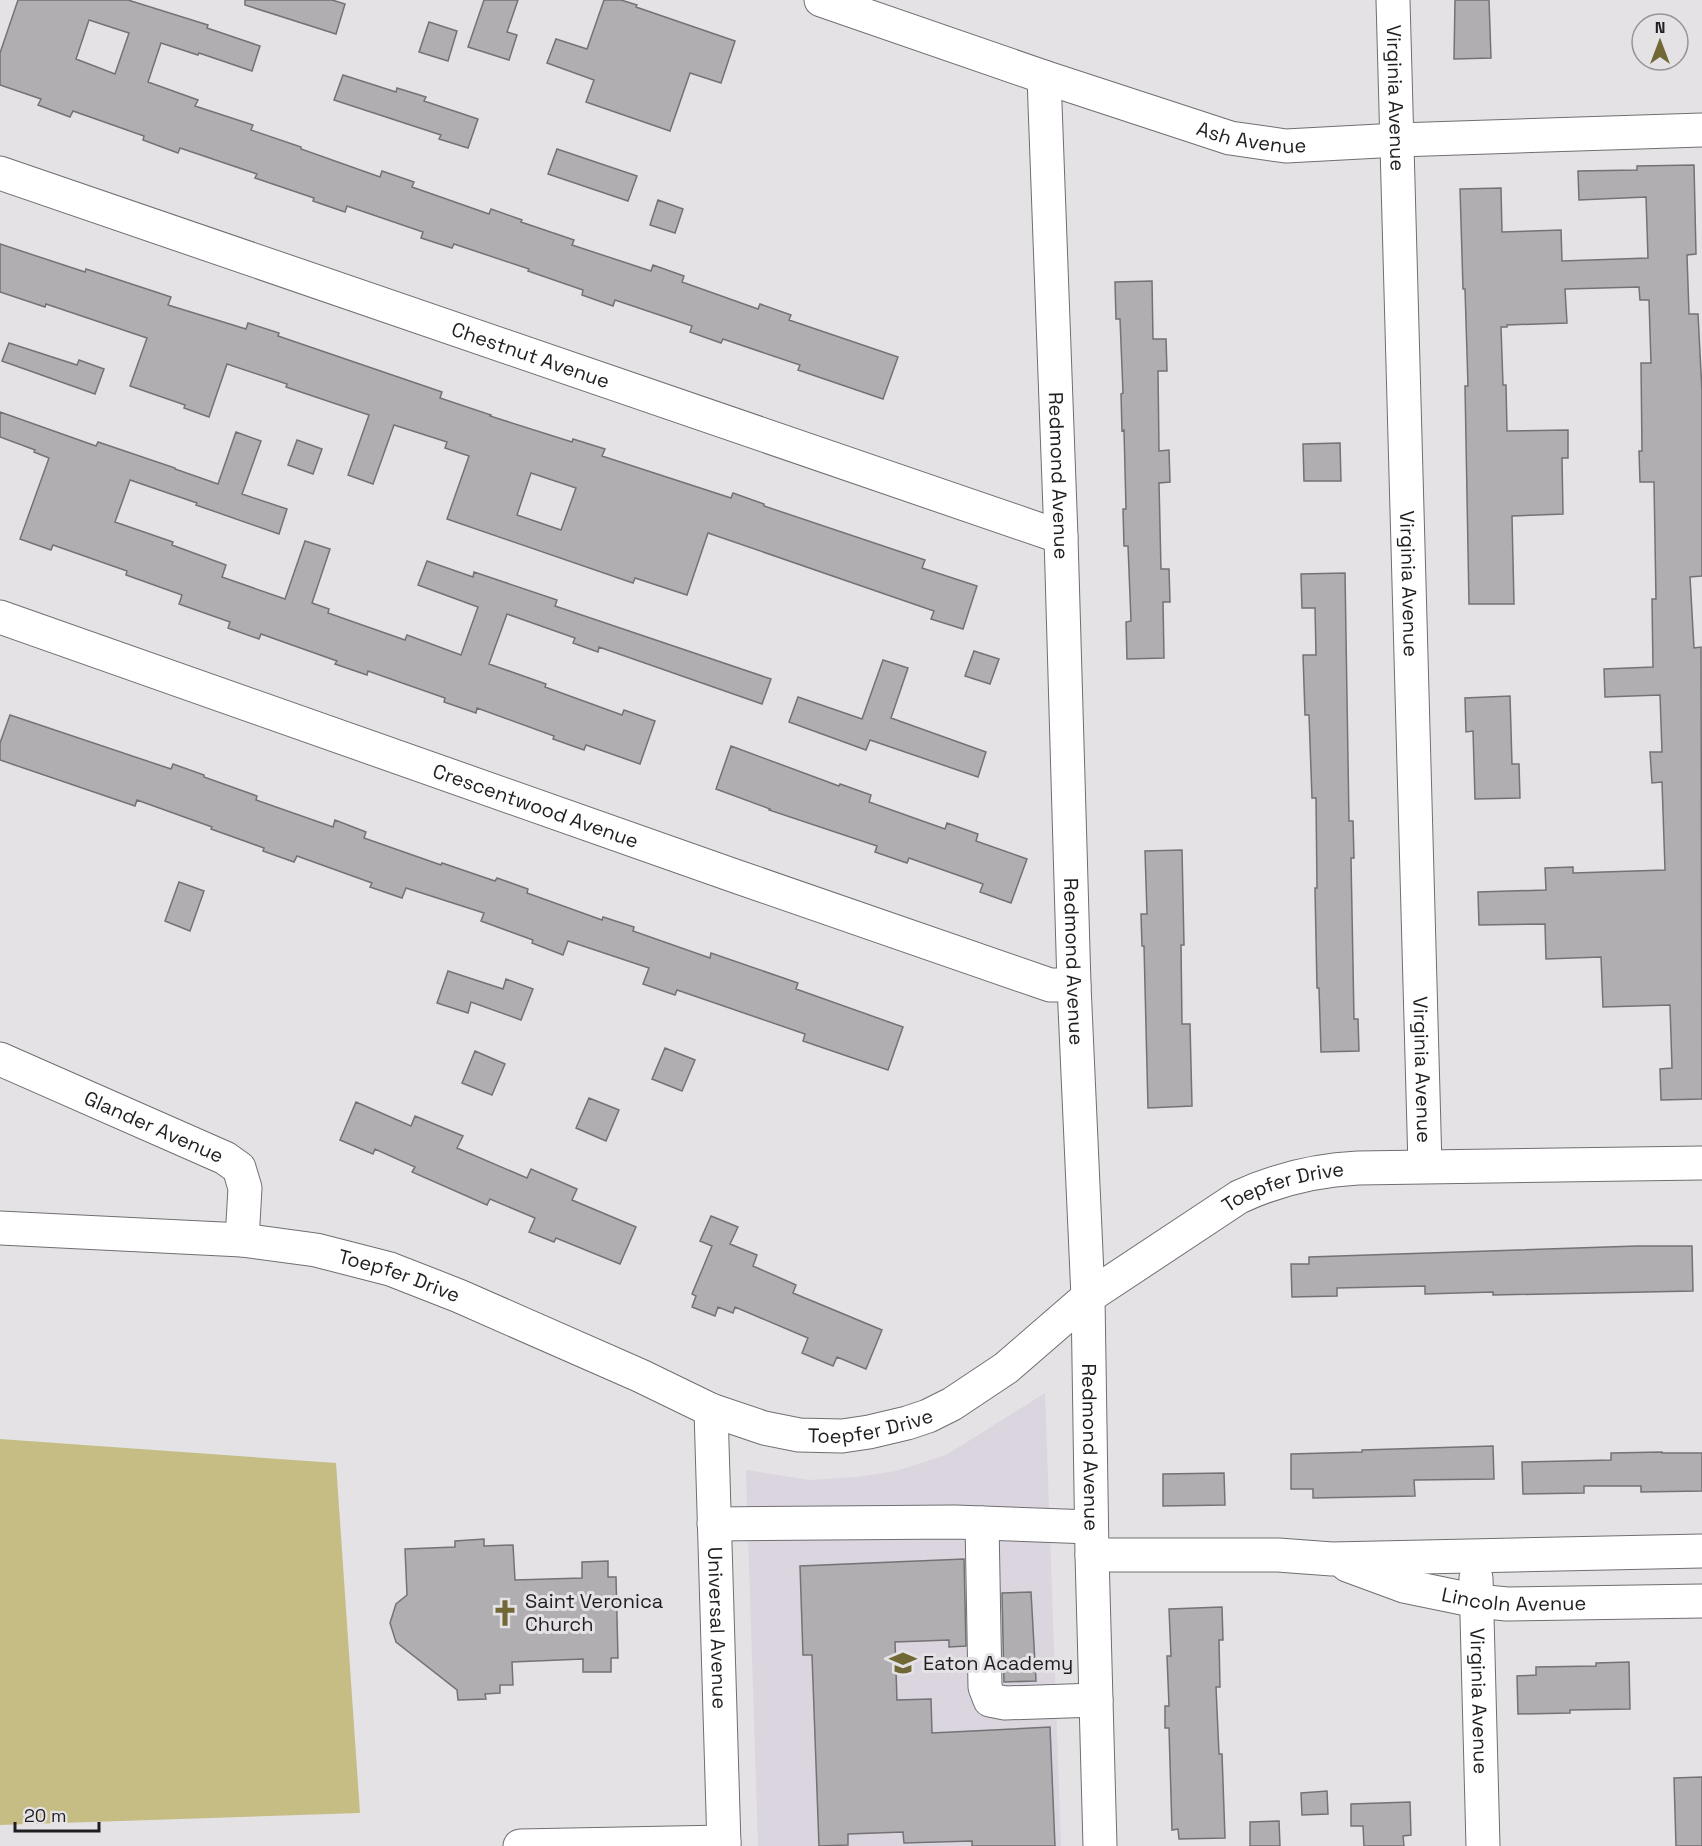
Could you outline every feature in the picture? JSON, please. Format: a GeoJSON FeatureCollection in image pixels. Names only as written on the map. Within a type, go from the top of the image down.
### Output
{"type":"FeatureCollection","features":[{"type":"Feature","properties":{"kind":"street","name":"Ash Avenue"},"geometry":{"type":"LineString","coordinates":[[821,0],[1230,138],[1286,146],[1702,130]]}},
{"type":"Feature","properties":{"kind":"street","name":"Virginia Avenue"},"geometry":{"type":"LineString","coordinates":[[1393,0],[1425,1166]]}},
{"type":"Feature","properties":{"kind":"street","name":"Redmond Avenue"},"geometry":{"type":"LineString","coordinates":[[1044,77],[1061,537],[1074,985],[1088,1297],[1091,1541],[1100,1846]]}},
{"type":"Feature","properties":{"kind":"street","name":"Chestnut Avenue"},"geometry":{"type":"LineString","coordinates":[[0,173],[1061,537]]}},
{"type":"Feature","properties":{"kind":"street","name":"Crescentwood Avenue"},"geometry":{"type":"LineString","coordinates":[[0,617],[1040,982],[1050,985],[1074,985]]}},
{"type":"Feature","properties":{"kind":"street","name":"Glander Avenue"},"geometry":{"type":"LineString","coordinates":[[0,1059],[225,1158],[239,1168],[245,1188],[242,1240]]}},
{"type":"Feature","properties":{"kind":"street","name":"Toepfer Drive"},"geometry":{"type":"LineString","coordinates":[[0,1228],[242,1240],[316,1250],[390,1269],[459,1296],[711,1410],[764,1428],[799,1435],[842,1436],[907,1423],[952,1404],[1006,1368],[1088,1297],[1239,1197],[1262,1186],[1307,1173],[1336,1169],[1702,1163]]}},
{"type":"Feature","properties":{"kind":"street","name":"Universal Avenue"},"geometry":{"type":"LineString","coordinates":[[711,1410],[724,1844]]}},
{"type":"Feature","properties":{"kind":"street","name":"Lincoln Avenue"},"geometry":{"type":"LineString","coordinates":[[714,1524],[982,1523],[1091,1541],[1332,1559],[1702,1551]]}},
{"type":"Feature","properties":{"kind":"street"},"geometry":{"type":"LineString","coordinates":[[982,1523],[985,1687],[990,1700],[1005,1703],[1096,1700]]}},
{"type":"Feature","properties":{"kind":"street","name":"Virginia Avenue"},"geometry":{"type":"LineString","coordinates":[[1475,1557],[1483,1846]]}},
{"type":"Feature","properties":{"kind":"street","name":"Lincoln Avenue"},"geometry":{"type":"LineString","coordinates":[[1332,1559],[1404,1586],[1477,1601],[1507,1604],[1702,1601]]}},
{"type":"Feature","properties":{"kind":"street"},"geometry":{"type":"LineString","coordinates":[[520,1846],[724,1844]]}},
{"type":"Feature","properties":{"kind":"shaded area","name":"Eaton Academy"},"geometry":{"type":"Polygon","coordinates":[[[1045,1393],[1061,1846],[758,1846],[746,1470],[810,1480],[856,1477],[896,1471],[946,1455],[1045,1393]]]}},
{"type":"Feature","properties":{"kind":"shaded area"},"geometry":{"type":"Polygon","coordinates":[[[0,1439],[336,1463],[360,1813],[0,1825],[0,1439]]]}},
{"type":"Feature","properties":{"kind":"building"},"geometry":{"type":"Polygon","coordinates":[[[18,0],[128,0],[208,25],[207,28],[260,46],[252,71],[161,43],[148,82],[198,100],[195,106],[253,125],[251,130],[301,147],[301,149],[380,177],[382,171],[414,182],[412,187],[489,214],[491,209],[574,240],[572,245],[651,271],[653,265],[684,276],[682,282],[758,309],[760,304],[791,315],[789,320],[898,357],[883,399],[798,370],[800,365],[723,339],[721,343],[690,332],[692,326],[615,300],[613,306],[582,295],[583,290],[528,271],[529,269],[454,244],[452,248],[421,238],[423,232],[347,206],[345,212],[313,201],[314,198],[255,178],[257,174],[180,148],[178,153],[143,140],[144,136],[73,111],[70,117],[38,105],[41,99],[0,85],[0,53],[18,0]],[[89,20],[76,59],[115,74],[129,33],[89,20]]]}},
{"type":"Feature","properties":{"kind":"building"},"geometry":{"type":"Polygon","coordinates":[[[245,0],[332,0],[345,4],[336,34],[245,5],[245,0]]]}},
{"type":"Feature","properties":{"kind":"building"},"geometry":{"type":"Polygon","coordinates":[[[484,0],[518,0],[507,32],[517,35],[509,60],[468,47],[484,0]]]}},
{"type":"Feature","properties":{"kind":"building"},"geometry":{"type":"Polygon","coordinates":[[[604,0],[621,0],[637,5],[636,7],[735,41],[721,83],[690,73],[670,131],[586,102],[594,80],[547,63],[556,39],[587,49],[604,0]]]}},
{"type":"Feature","properties":{"kind":"building"},"geometry":{"type":"Polygon","coordinates":[[[1455,0],[1489,0],[1491,58],[1454,59],[1455,0]]]}},
{"type":"Feature","properties":{"kind":"building"},"geometry":{"type":"Polygon","coordinates":[[[429,22],[457,31],[448,61],[419,52],[429,22]]]}},
{"type":"Feature","properties":{"kind":"building"},"geometry":{"type":"Polygon","coordinates":[[[343,75],[396,92],[397,88],[426,97],[424,101],[478,119],[468,148],[439,139],[441,135],[334,100],[343,75]]]}},
{"type":"Feature","properties":{"kind":"building"},"geometry":{"type":"Polygon","coordinates":[[[557,149],[637,176],[628,201],[548,174],[557,149]]]}},
{"type":"Feature","properties":{"kind":"building"},"geometry":{"type":"Polygon","coordinates":[[[1694,165],[1696,254],[1687,255],[1689,314],[1698,314],[1702,392],[1702,576],[1690,577],[1694,648],[1701,647],[1702,1099],[1661,1100],[1660,1069],[1672,1068],[1670,1005],[1603,1007],[1601,957],[1546,959],[1545,924],[1479,925],[1478,892],[1546,890],[1545,868],[1573,867],[1573,873],[1665,870],[1662,782],[1652,783],[1650,752],[1662,752],[1660,695],[1605,697],[1604,669],[1653,667],[1652,599],[1656,599],[1654,482],[1640,482],[1639,451],[1642,451],[1641,363],[1651,363],[1649,300],[1640,300],[1639,287],[1565,289],[1567,323],[1501,327],[1507,431],[1568,430],[1568,458],[1562,458],[1563,514],[1512,516],[1514,604],[1469,604],[1465,386],[1468,386],[1460,189],[1501,188],[1502,232],[1561,230],[1562,261],[1648,258],[1646,197],[1579,200],[1578,171],[1637,170],[1637,166],[1694,165]]]}},
{"type":"Feature","properties":{"kind":"building"},"geometry":{"type":"Polygon","coordinates":[[[658,200],[683,209],[675,233],[650,225],[658,200]]]}},
{"type":"Feature","properties":{"kind":"building"},"geometry":{"type":"Polygon","coordinates":[[[0,244],[171,297],[168,305],[246,329],[248,323],[279,333],[278,336],[442,392],[440,398],[490,416],[572,442],[573,439],[605,449],[602,456],[731,498],[733,493],[764,504],[764,506],[925,560],[922,568],[977,586],[963,629],[931,619],[934,611],[708,533],[687,595],[635,578],[633,583],[447,519],[469,456],[445,448],[447,442],[394,425],[373,484],[348,475],[369,415],[227,364],[209,417],[184,408],[185,405],[130,386],[147,338],[46,304],[45,307],[0,292],[0,244]],[[531,473],[517,515],[561,530],[576,488],[531,473]]]}},
{"type":"Feature","properties":{"kind":"building"},"geometry":{"type":"Polygon","coordinates":[[[1152,281],[1153,339],[1166,339],[1167,371],[1158,371],[1159,451],[1169,450],[1170,482],[1159,483],[1161,569],[1169,569],[1170,602],[1163,602],[1164,658],[1127,659],[1126,622],[1131,621],[1128,546],[1124,546],[1123,509],[1126,509],[1121,394],[1123,393],[1120,319],[1116,319],[1115,282],[1152,281]]]}},
{"type":"Feature","properties":{"kind":"building"},"geometry":{"type":"Polygon","coordinates":[[[9,343],[77,365],[79,360],[104,369],[95,394],[2,361],[9,343]]]}},
{"type":"Feature","properties":{"kind":"building"},"geometry":{"type":"Polygon","coordinates":[[[0,412],[96,446],[98,442],[218,484],[236,432],[261,441],[242,494],[287,509],[279,534],[130,480],[115,522],[173,542],[172,545],[226,565],[222,577],[285,599],[305,541],[330,549],[312,603],[329,609],[328,613],[405,640],[407,635],[461,655],[478,607],[418,585],[427,561],[473,577],[474,572],[557,600],[555,606],[771,679],[762,704],[599,647],[598,652],[573,643],[575,638],[507,614],[489,664],[622,715],[624,710],[655,721],[640,764],[586,745],[584,750],[553,739],[554,736],[477,708],[476,713],[444,702],[445,698],[368,671],[367,675],[335,664],[337,661],[261,634],[259,639],[228,628],[230,622],[179,604],[182,595],[126,575],[127,571],[53,545],[51,550],[20,539],[49,458],[34,452],[35,450],[0,437],[0,412]]]}},
{"type":"Feature","properties":{"kind":"building"},"geometry":{"type":"Polygon","coordinates":[[[297,440],[322,449],[313,474],[288,465],[297,440]]]}},
{"type":"Feature","properties":{"kind":"building"},"geometry":{"type":"Polygon","coordinates":[[[1340,443],[1341,481],[1304,481],[1303,444],[1340,443]]]}},
{"type":"Feature","properties":{"kind":"building"},"geometry":{"type":"Polygon","coordinates":[[[1345,573],[1349,821],[1353,821],[1354,858],[1351,858],[1354,1019],[1358,1019],[1359,1051],[1321,1052],[1315,888],[1317,888],[1316,798],[1312,798],[1309,715],[1305,715],[1303,655],[1316,655],[1315,608],[1302,608],[1301,574],[1345,573]]]}},
{"type":"Feature","properties":{"kind":"building"},"geometry":{"type":"Polygon","coordinates":[[[974,651],[999,659],[990,684],[965,676],[974,651]]]}},
{"type":"Feature","properties":{"kind":"building"},"geometry":{"type":"Polygon","coordinates":[[[883,660],[908,668],[891,718],[986,752],[978,777],[870,740],[866,750],[789,722],[798,697],[862,719],[883,660]]]}},
{"type":"Feature","properties":{"kind":"building"},"geometry":{"type":"Polygon","coordinates":[[[1510,696],[1512,764],[1519,764],[1520,798],[1475,799],[1473,731],[1466,732],[1465,698],[1510,696]]]}},
{"type":"Feature","properties":{"kind":"building"},"geometry":{"type":"Polygon","coordinates":[[[10,715],[171,769],[173,764],[257,796],[256,800],[333,827],[335,820],[366,832],[364,838],[441,865],[442,863],[495,881],[497,878],[528,889],[527,893],[602,920],[603,917],[634,927],[633,931],[710,958],[711,953],[798,983],[796,989],[903,1027],[888,1070],[803,1041],[805,1034],[677,990],[675,995],[643,984],[649,968],[568,941],[563,955],[532,943],[533,940],[481,921],[484,913],[406,888],[402,898],[370,887],[372,883],[297,856],[294,862],[263,851],[264,848],[137,800],[135,806],[0,760],[0,743],[10,715]]]}},
{"type":"Feature","properties":{"kind":"building"},"geometry":{"type":"Polygon","coordinates":[[[731,746],[839,786],[840,784],[871,795],[869,802],[945,829],[947,823],[978,834],[976,841],[1027,859],[1011,903],[980,892],[983,884],[909,858],[907,863],[875,852],[877,846],[769,810],[716,789],[731,746]]]}},
{"type":"Feature","properties":{"kind":"building"},"geometry":{"type":"Polygon","coordinates":[[[1182,850],[1184,945],[1181,945],[1182,1024],[1190,1024],[1192,1106],[1148,1108],[1144,946],[1142,946],[1141,914],[1147,914],[1145,851],[1182,850]]]}},
{"type":"Feature","properties":{"kind":"building"},"geometry":{"type":"Polygon","coordinates":[[[179,882],[204,891],[190,931],[165,921],[179,882]]]}},
{"type":"Feature","properties":{"kind":"building"},"geometry":{"type":"Polygon","coordinates":[[[448,971],[503,989],[506,979],[533,989],[521,1020],[471,1002],[468,1013],[437,1003],[448,971]]]}},
{"type":"Feature","properties":{"kind":"building"},"geometry":{"type":"Polygon","coordinates":[[[665,1048],[695,1060],[682,1091],[652,1079],[665,1048]]]}},
{"type":"Feature","properties":{"kind":"building"},"geometry":{"type":"Polygon","coordinates":[[[475,1051],[505,1064],[492,1095],[462,1083],[475,1051]]]}},
{"type":"Feature","properties":{"kind":"building"},"geometry":{"type":"Polygon","coordinates":[[[589,1098],[619,1110],[606,1141],[576,1128],[589,1098]]]}},
{"type":"Feature","properties":{"kind":"building"},"geometry":{"type":"Polygon","coordinates":[[[356,1102],[411,1126],[415,1116],[463,1136],[457,1148],[527,1178],[531,1169],[577,1189],[572,1200],[636,1227],[620,1264],[556,1238],[554,1242],[529,1232],[535,1218],[490,1199],[487,1205],[412,1172],[415,1167],[375,1149],[373,1154],[340,1140],[356,1102]]]}},
{"type":"Feature","properties":{"kind":"building"},"geometry":{"type":"Polygon","coordinates":[[[711,1216],[738,1227],[730,1244],[757,1255],[753,1266],[796,1285],[793,1293],[882,1330],[866,1369],[837,1357],[833,1366],[802,1353],[808,1338],[735,1307],[733,1313],[718,1307],[715,1316],[692,1307],[696,1296],[692,1294],[712,1246],[700,1241],[711,1216]]]}},
{"type":"Feature","properties":{"kind":"building"},"geometry":{"type":"Polygon","coordinates":[[[1692,1246],[1693,1291],[1425,1294],[1425,1286],[1337,1288],[1337,1296],[1292,1297],[1291,1264],[1309,1264],[1309,1257],[1692,1246]]]}},
{"type":"Feature","properties":{"kind":"building"},"geometry":{"type":"Polygon","coordinates":[[[1493,1446],[1494,1479],[1414,1480],[1415,1496],[1313,1498],[1313,1489],[1291,1489],[1291,1454],[1493,1446]]]}},
{"type":"Feature","properties":{"kind":"building"},"geometry":{"type":"Polygon","coordinates":[[[1611,1453],[1702,1453],[1702,1491],[1641,1492],[1641,1486],[1584,1486],[1584,1493],[1523,1494],[1522,1462],[1611,1460],[1611,1453]]]}},
{"type":"Feature","properties":{"kind":"building"},"geometry":{"type":"Polygon","coordinates":[[[1224,1473],[1225,1505],[1163,1506],[1163,1474],[1224,1473]]]}},
{"type":"Feature","properties":{"kind":"building","name":"Saint Veronica Church"},"geometry":{"type":"Polygon","coordinates":[[[484,1539],[484,1546],[513,1545],[515,1580],[582,1578],[582,1562],[608,1561],[608,1577],[616,1577],[618,1658],[611,1658],[611,1672],[583,1672],[583,1659],[512,1662],[513,1685],[500,1685],[500,1693],[485,1694],[486,1699],[458,1700],[457,1690],[396,1642],[390,1623],[396,1604],[407,1595],[405,1549],[455,1547],[455,1541],[484,1539]]]}},
{"type":"Feature","properties":{"kind":"building"},"geometry":{"type":"Polygon","coordinates":[[[964,1559],[966,1646],[949,1647],[949,1640],[895,1642],[897,1700],[931,1699],[932,1733],[1050,1727],[1055,1846],[972,1846],[972,1841],[904,1843],[903,1832],[848,1834],[848,1845],[819,1846],[812,1655],[803,1655],[800,1566],[964,1559]]]}},
{"type":"Feature","properties":{"kind":"building"},"geometry":{"type":"Polygon","coordinates":[[[1031,1592],[1036,1681],[1004,1682],[1002,1593],[1031,1592]]]}},
{"type":"Feature","properties":{"kind":"building"},"geometry":{"type":"Polygon","coordinates":[[[1222,1607],[1223,1640],[1219,1640],[1220,1687],[1216,1687],[1219,1754],[1222,1754],[1225,1838],[1179,1839],[1178,1829],[1172,1830],[1169,1728],[1165,1728],[1165,1706],[1169,1706],[1167,1656],[1171,1656],[1169,1609],[1222,1607]]]}},
{"type":"Feature","properties":{"kind":"building"},"geometry":{"type":"Polygon","coordinates":[[[1629,1662],[1630,1709],[1518,1714],[1517,1676],[1536,1675],[1536,1667],[1596,1666],[1596,1663],[1629,1662]]]}},
{"type":"Feature","properties":{"kind":"building"},"geometry":{"type":"Polygon","coordinates":[[[1702,1777],[1702,1846],[1676,1846],[1674,1778],[1702,1777]]]}},
{"type":"Feature","properties":{"kind":"building"},"geometry":{"type":"Polygon","coordinates":[[[1327,1791],[1328,1814],[1302,1815],[1301,1793],[1327,1791]]]}},
{"type":"Feature","properties":{"kind":"building"},"geometry":{"type":"Polygon","coordinates":[[[1410,1802],[1411,1835],[1403,1836],[1404,1846],[1364,1846],[1363,1826],[1351,1826],[1351,1804],[1410,1802]]]}},
{"type":"Feature","properties":{"kind":"building"},"geometry":{"type":"Polygon","coordinates":[[[1279,1821],[1280,1846],[1250,1846],[1250,1822],[1279,1821]]]}},
{"type":"Feature","properties":{"kind":"place","name":"Saint Veronica Church"},"geometry":{"type":"Point","coordinates":[505,1613]}},
{"type":"Feature","properties":{"kind":"place","name":"Eaton Academy"},"geometry":{"type":"Point","coordinates":[903,1663]}}]}
